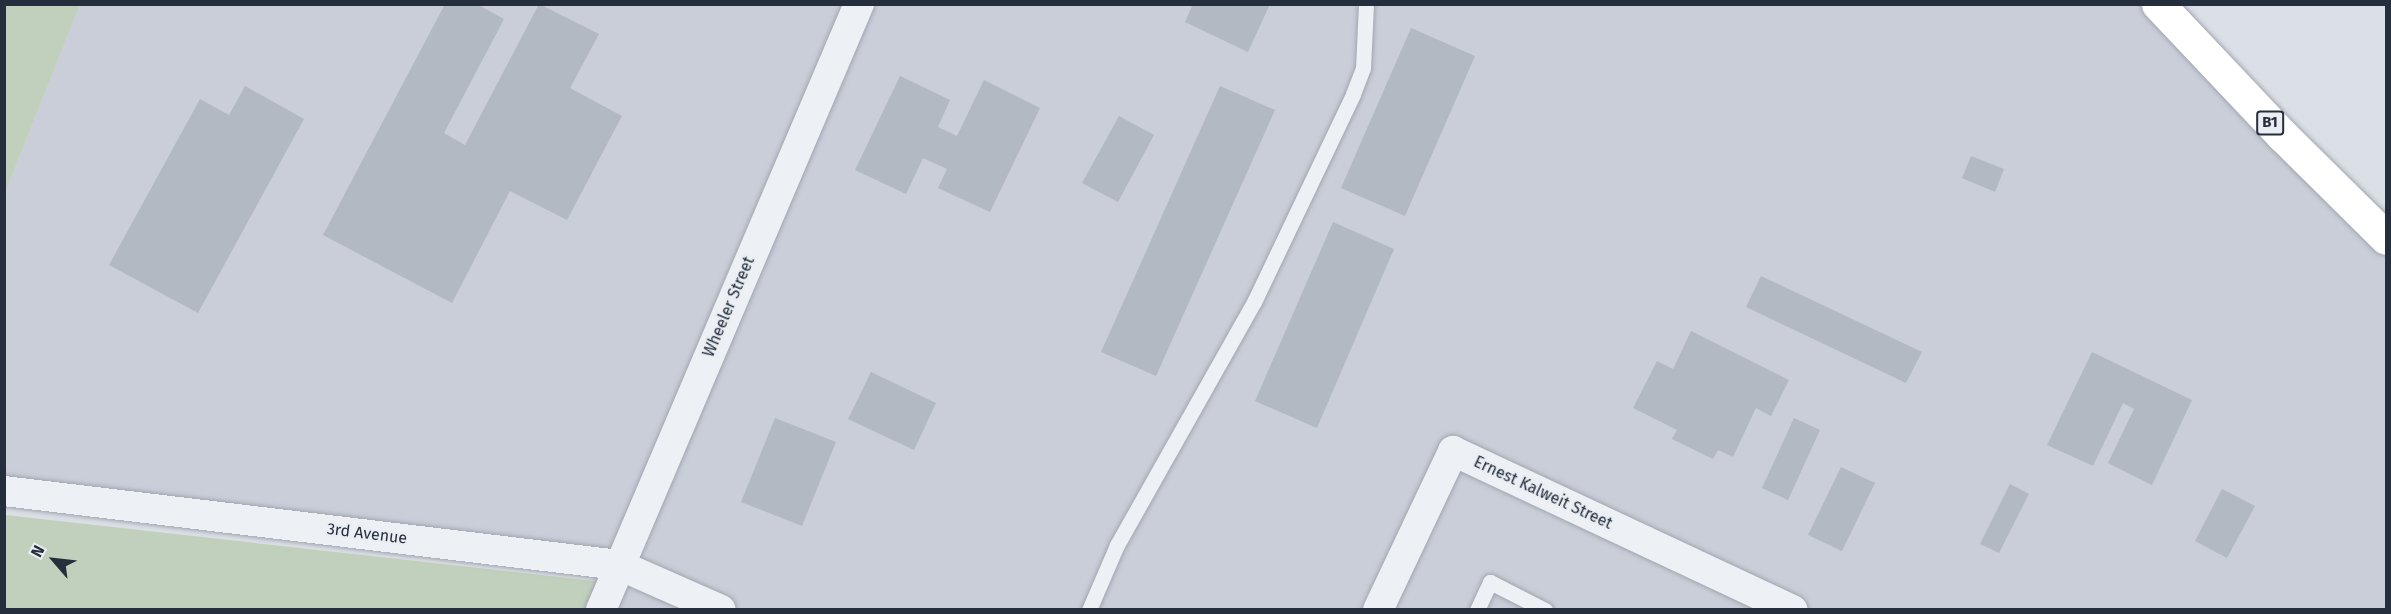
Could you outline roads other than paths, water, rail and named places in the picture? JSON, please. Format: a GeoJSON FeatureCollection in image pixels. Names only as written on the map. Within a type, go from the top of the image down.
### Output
{"type":"FeatureCollection","features":[{"type":"Feature","properties":{"kind":"highway","name":"B1"},"geometry":{"type":"LineString","coordinates":[[2158,4],[2282,135],[2386,238]]}},
{"type":"Feature","properties":{"kind":"street","name":"Wheeler Street"},"geometry":{"type":"LineString","coordinates":[[601,609],[858,4]]}},
{"type":"Feature","properties":{"kind":"street","name":"Ernest Kalweit Street"},"geometry":{"type":"LineString","coordinates":[[1378,609],[1453,451],[1793,609]]}},
{"type":"Feature","properties":{"kind":"street","name":"3rd Avenue"},"geometry":{"type":"LineString","coordinates":[[4,491],[619,565],[721,609]]}},
{"type":"Feature","properties":{"kind":"lane"},"geometry":{"type":"LineString","coordinates":[[1089,609],[1118,545],[1254,302],[1353,94],[1363,68],[1366,4]]}},
{"type":"Feature","properties":{"kind":"lane"},"geometry":{"type":"LineString","coordinates":[[1477,609],[1490,582],[1545,609]]}}]}
